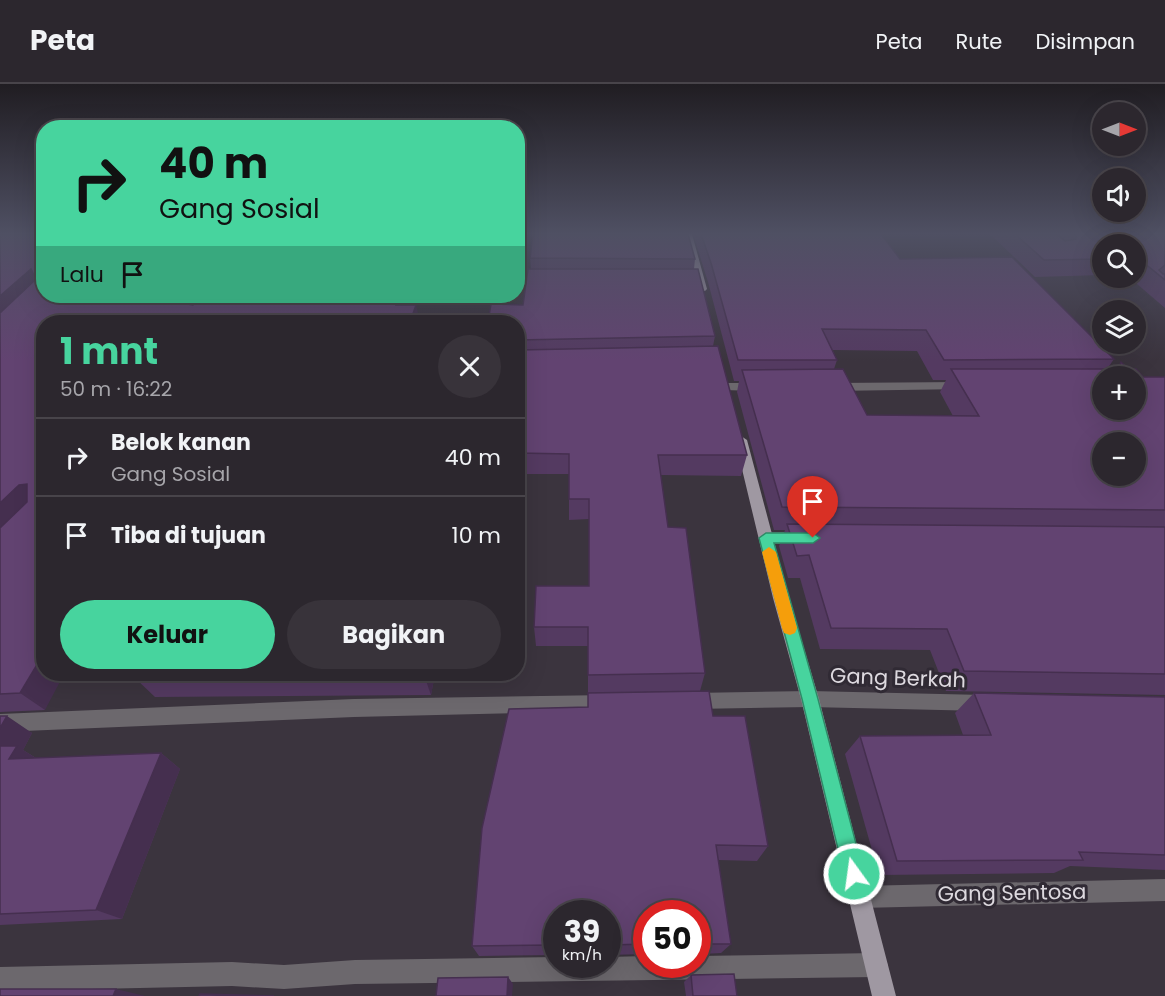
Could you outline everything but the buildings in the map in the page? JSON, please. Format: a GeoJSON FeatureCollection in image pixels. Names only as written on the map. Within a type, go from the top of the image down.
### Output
{"type":"FeatureCollection","features":[{"type":"Feature","properties":{"kind":"main road"},"geometry":{"type":"LineString","coordinates":[[694,277],[706,306]]}},
{"type":"Feature","properties":{"kind":"main road"},"geometry":{"type":"LineString","coordinates":[[723,370],[810,699],[884,996]]}},
{"type":"Feature","properties":{"kind":"street"},"geometry":{"type":"LineString","coordinates":[[525,282],[558,282]]}},
{"type":"Feature","properties":{"kind":"street"},"geometry":{"type":"LineString","coordinates":[[816,387],[971,386]]}},
{"type":"Feature","properties":{"kind":"street"},"geometry":{"type":"LineString","coordinates":[[727,387],[771,387]]}},
{"type":"Feature","properties":{"kind":"street"},"geometry":{"type":"LineString","coordinates":[[766,538],[813,538]]}},
{"type":"Feature","properties":{"kind":"street","name":"Gang Berkah"},"geometry":{"type":"LineString","coordinates":[[670,702],[810,699],[1000,704]]}},
{"type":"Feature","properties":{"kind":"street"},"geometry":{"type":"LineString","coordinates":[[0,723],[354,708],[623,703]]}},
{"type":"Feature","properties":{"kind":"street","name":"Gang Sentosa"},"geometry":{"type":"LineString","coordinates":[[860,897],[1165,890]]}},
{"type":"Feature","properties":{"kind":"street"},"geometry":{"type":"LineString","coordinates":[[0,979],[232,974],[284,977],[356,972],[876,965]]}},
{"type":"Feature","properties":{"kind":"slow traffic"},"geometry":{"type":"LineString","coordinates":[[769,552],[790,628]]}},
{"type":"Feature","properties":{"kind":"route"},"geometry":{"type":"LineString","coordinates":[[813,538],[766,538],[854,874]]}}]}
